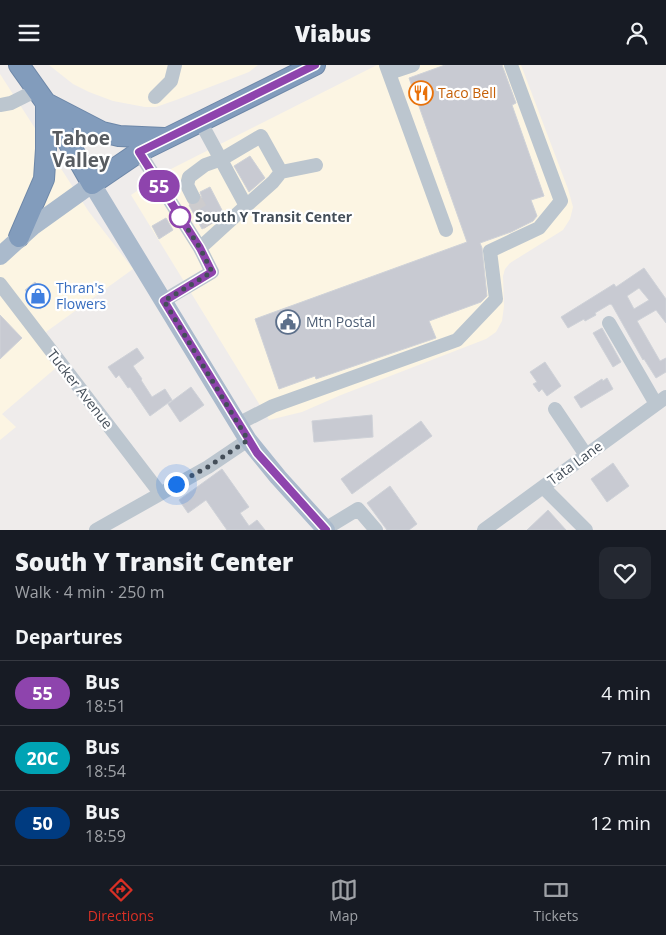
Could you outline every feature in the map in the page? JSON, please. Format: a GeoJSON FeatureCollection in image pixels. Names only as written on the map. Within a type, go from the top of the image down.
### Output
{"type":"FeatureCollection","features":[{"type":"Feature","properties":{"kind":"highway"},"geometry":{"type":"LineString","coordinates":[[19,65],[41,97],[92,184],[139,152],[315,65]]}},
{"type":"Feature","properties":{"kind":"highway"},"geometry":{"type":"LineString","coordinates":[[41,97],[102,132],[119,136],[166,139]]}},
{"type":"Feature","properties":{"kind":"highway"},"geometry":{"type":"LineString","coordinates":[[19,237],[44,179],[46,149],[41,97]]}},
{"type":"Feature","properties":{"kind":"main road"},"geometry":{"type":"LineString","coordinates":[[0,256],[19,237],[92,184],[248,440],[272,471],[326,530]]}},
{"type":"Feature","properties":{"kind":"street"},"geometry":{"type":"LineString","coordinates":[[155,97],[171,81],[175,65]]}},
{"type":"Feature","properties":{"kind":"street"},"geometry":{"type":"LineString","coordinates":[[414,65],[388,69],[446,229]]}},
{"type":"Feature","properties":{"kind":"street"},"geometry":{"type":"LineString","coordinates":[[238,424],[273,407],[458,341],[496,299],[490,251],[539,229],[561,201],[511,65]]}},
{"type":"Feature","properties":{"kind":"street"},"geometry":{"type":"LineString","coordinates":[[0,105],[41,97]]}},
{"type":"Feature","properties":{"kind":"street"},"geometry":{"type":"LineString","coordinates":[[200,121],[246,207]]}},
{"type":"Feature","properties":{"kind":"street"},"geometry":{"type":"LineString","coordinates":[[193,197],[187,185],[189,177],[205,165],[222,159],[261,136],[281,171]]}},
{"type":"Feature","properties":{"kind":"street"},"geometry":{"type":"LineString","coordinates":[[139,152],[200,248],[212,272],[164,301]]}},
{"type":"Feature","properties":{"kind":"street"},"geometry":{"type":"LineString","coordinates":[[200,248],[213,229],[246,207],[273,182],[281,171],[316,165]]}},
{"type":"Feature","properties":{"kind":"street","name":"Tucker Avenue"},"geometry":{"type":"LineString","coordinates":[[0,285],[160,493]]}},
{"type":"Feature","properties":{"kind":"street"},"geometry":{"type":"LineString","coordinates":[[609,323],[661,400]]}},
{"type":"Feature","properties":{"kind":"street","name":"Tata Lane"},"geometry":{"type":"LineString","coordinates":[[493,528],[543,487],[661,400]]}},
{"type":"Feature","properties":{"kind":"street"},"geometry":{"type":"LineString","coordinates":[[555,409],[586,455]]}},
{"type":"Feature","properties":{"kind":"street"},"geometry":{"type":"LineString","coordinates":[[96,530],[208,467],[248,440]]}},
{"type":"Feature","properties":{"kind":"street"},"geometry":{"type":"LineString","coordinates":[[543,487],[586,530]]}},
{"type":"Feature","properties":{"kind":"street"},"geometry":{"type":"LineString","coordinates":[[326,530],[358,509],[376,530]]}},
{"type":"Feature","properties":{"kind":"shaded area"},"geometry":{"type":"Polygon","coordinates":[[[49,65],[258,65],[249,72],[176,100],[156,107],[145,107],[113,101],[89,92],[73,84],[49,65]]]}},
{"type":"Feature","properties":{"kind":"shaded area"},"geometry":{"type":"Polygon","coordinates":[[[377,65],[521,65],[568,189],[573,207],[570,219],[563,230],[510,263],[505,269],[503,276],[504,306],[502,321],[496,332],[486,339],[302,412],[269,420],[131,195],[167,171],[377,65]]]}},
{"type":"Feature","properties":{"kind":"shaded area"},"geometry":{"type":"Polygon","coordinates":[[[0,74],[89,212],[133,269],[46,332],[64,361],[2,414],[16,427],[0,440],[0,74]]]}},
{"type":"Feature","properties":{"kind":"building"},"geometry":{"type":"Polygon","coordinates":[[[445,65],[502,65],[516,103],[512,105],[544,196],[531,200],[537,216],[533,221],[511,232],[480,243],[487,296],[481,302],[429,321],[436,338],[316,379],[315,376],[279,389],[255,319],[467,242],[409,78],[445,65]]]}},
{"type":"Feature","properties":{"kind":"building"},"geometry":{"type":"Polygon","coordinates":[[[250,156],[265,178],[249,192],[234,166],[250,156]]]}},
{"type":"Feature","properties":{"kind":"building"},"geometry":{"type":"Polygon","coordinates":[[[210,187],[224,214],[202,229],[189,205],[197,205],[202,198],[200,192],[210,187]]]}},
{"type":"Feature","properties":{"kind":"building","name":"South Y Transit Center"},"geometry":{"type":"Polygon","coordinates":[[[166,218],[173,230],[159,239],[152,226],[166,218]]]}},
{"type":"Feature","properties":{"kind":"building"},"geometry":{"type":"Polygon","coordinates":[[[644,268],[666,299],[666,323],[656,310],[637,321],[660,361],[666,358],[666,372],[656,378],[643,360],[612,305],[610,304],[595,313],[596,315],[568,328],[561,317],[614,284],[616,287],[644,268]],[[639,288],[627,296],[634,309],[649,300],[639,288]]]}},
{"type":"Feature","properties":{"kind":"building","name":"Thran's Flowers"},"geometry":{"type":"Polygon","coordinates":[[[35,282],[50,301],[40,309],[25,290],[35,282]]]}},
{"type":"Feature","properties":{"kind":"building"},"geometry":{"type":"Polygon","coordinates":[[[0,315],[22,338],[0,359],[0,315]]]}},
{"type":"Feature","properties":{"kind":"building"},"geometry":{"type":"Polygon","coordinates":[[[602,328],[621,362],[613,367],[593,333],[602,328]]]}},
{"type":"Feature","properties":{"kind":"building"},"geometry":{"type":"Polygon","coordinates":[[[137,348],[144,358],[133,366],[152,397],[165,389],[172,400],[150,416],[130,387],[128,388],[119,375],[116,378],[108,367],[137,348]]]}},
{"type":"Feature","properties":{"kind":"building"},"geometry":{"type":"Polygon","coordinates":[[[545,362],[561,386],[547,396],[542,389],[539,392],[533,384],[537,382],[530,372],[545,362]]]}},
{"type":"Feature","properties":{"kind":"building"},"geometry":{"type":"Polygon","coordinates":[[[607,378],[613,389],[581,408],[574,397],[602,379],[603,381],[607,378]]]}},
{"type":"Feature","properties":{"kind":"building"},"geometry":{"type":"Polygon","coordinates":[[[191,387],[204,405],[180,422],[168,404],[191,387]]]}},
{"type":"Feature","properties":{"kind":"building"},"geometry":{"type":"Polygon","coordinates":[[[372,415],[373,437],[314,442],[312,421],[372,415]]]}},
{"type":"Feature","properties":{"kind":"building"},"geometry":{"type":"Polygon","coordinates":[[[421,421],[432,436],[352,494],[341,479],[421,421]]]}},
{"type":"Feature","properties":{"kind":"building"},"geometry":{"type":"Polygon","coordinates":[[[613,463],[629,486],[607,502],[591,479],[613,463]]]}},
{"type":"Feature","properties":{"kind":"building"},"geometry":{"type":"Polygon","coordinates":[[[222,469],[249,507],[240,513],[249,526],[257,520],[265,530],[227,530],[206,500],[188,513],[179,500],[222,469]]]}},
{"type":"Feature","properties":{"kind":"building"},"geometry":{"type":"Polygon","coordinates":[[[390,486],[417,524],[409,530],[387,530],[367,503],[390,486]]]}},
{"type":"Feature","properties":{"kind":"building"},"geometry":{"type":"Polygon","coordinates":[[[548,510],[566,530],[527,530],[548,510]]]}},
{"type":"Feature","properties":{"kind":"tunnel"},"geometry":{"type":"LineString","coordinates":[[193,197],[210,225]]}},
{"type":"Feature","properties":{"kind":"bus line","name":"55"},"geometry":{"type":"LineString","coordinates":[[315,65],[139,152],[200,248],[212,272],[164,301],[257,453],[326,530]]}},
{"type":"Feature","properties":{"kind":"place","name":"Taco Bell"},"geometry":{"type":"Point","coordinates":[421,93]}},
{"type":"Feature","properties":{"kind":"place","name":"South Y Transit Center"},"geometry":{"type":"Point","coordinates":[180,217]}},
{"type":"Feature","properties":{"kind":"place","name":"Thran's Flowers"},"geometry":{"type":"Point","coordinates":[38,296]}},
{"type":"Feature","properties":{"kind":"place","name":"Mtn Postal"},"geometry":{"type":"Point","coordinates":[288,322]}},
{"type":"Feature","properties":{"kind":"district","name":"Tahoe Valley"},"geometry":{"type":"Point","coordinates":[81,149]}},
{"type":"Feature","properties":{"kind":"route"},"geometry":{"type":"LineString","coordinates":[[176,484],[208,467],[248,440],[164,301],[212,272],[200,248],[180,217]]}}]}
